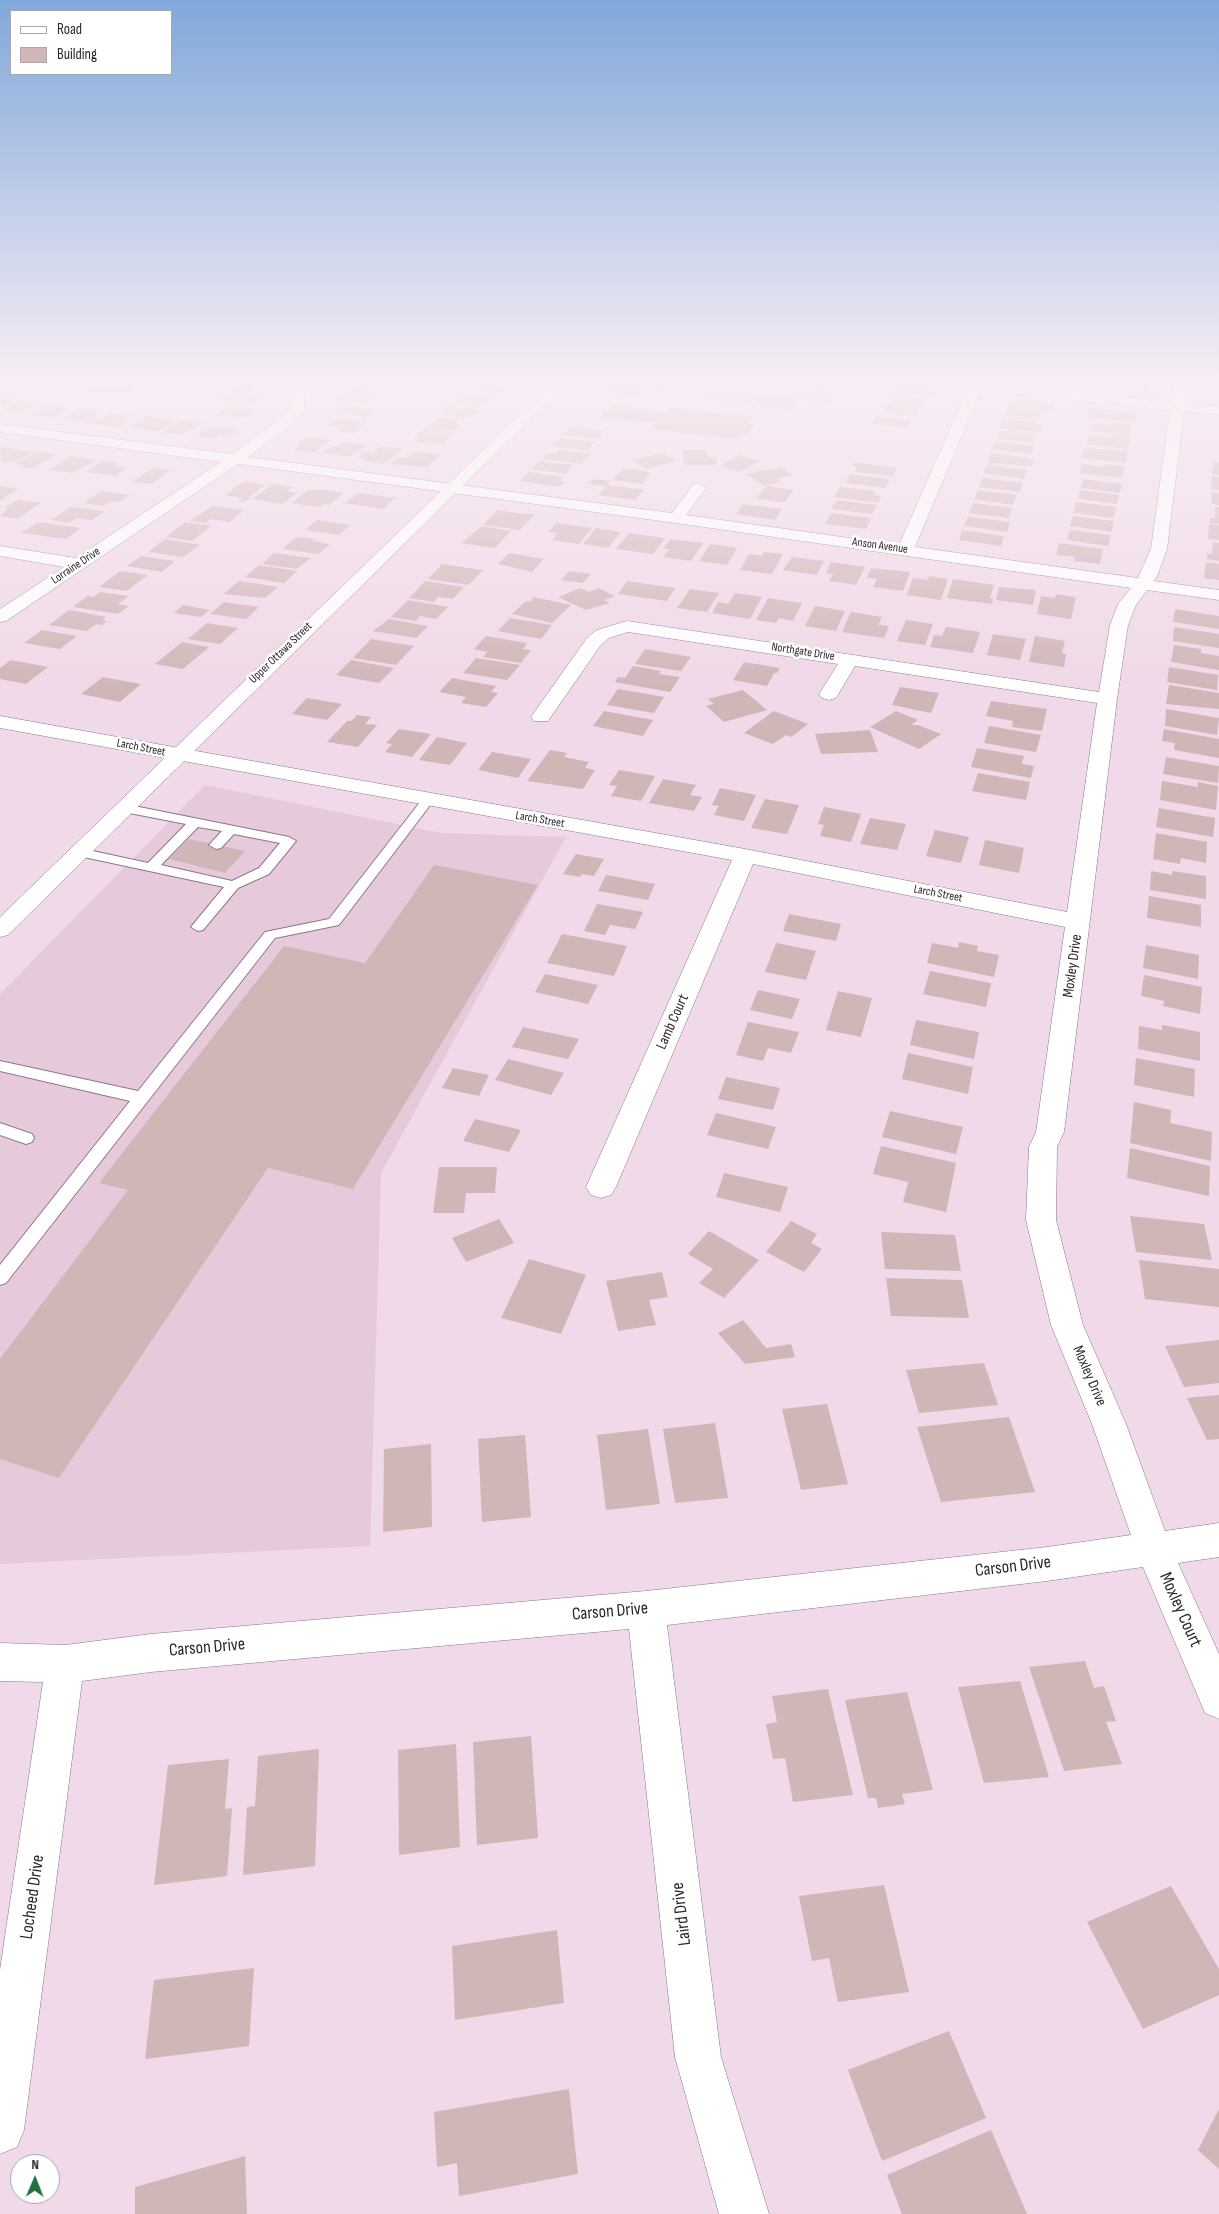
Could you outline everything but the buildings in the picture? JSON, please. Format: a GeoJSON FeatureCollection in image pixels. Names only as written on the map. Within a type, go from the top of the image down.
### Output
{"type":"FeatureCollection","features":[{"type":"Feature","properties":{"kind":"street","name":"Lorraine Drive"},"geometry":{"type":"LineString","coordinates":[[0,618],[201,482]]}},
{"type":"Feature","properties":{"kind":"street","name":"Anson Avenue"},"geometry":{"type":"LineString","coordinates":[[413,482],[1219,594]]}},
{"type":"Feature","properties":{"kind":"street","name":"Upper Ottawa Street"},"geometry":{"type":"LineString","coordinates":[[0,930],[456,482]]}},
{"type":"Feature","properties":{"kind":"street"},"geometry":{"type":"LineString","coordinates":[[904,550],[934,482]]}},
{"type":"Feature","properties":{"kind":"street","name":"Moxley Drive"},"geometry":{"type":"LineString","coordinates":[[1152,1548],[1109,1424],[1067,1325],[1041,1220],[1043,1147],[1050,1132],[1107,698],[1121,617],[1127,604],[1150,574],[1161,543],[1169,482]]}},
{"type":"Feature","properties":{"kind":"street"},"geometry":{"type":"LineString","coordinates":[[676,518],[698,488]]}},
{"type":"Feature","properties":{"kind":"street"},"geometry":{"type":"LineString","coordinates":[[0,550],[79,564]]}},
{"type":"Feature","properties":{"kind":"street","name":"Northgate Drive"},"geometry":{"type":"LineString","coordinates":[[541,717],[593,642],[603,634],[627,626],[1107,698]]}},
{"type":"Feature","properties":{"kind":"street"},"geometry":{"type":"LineString","coordinates":[[829,694],[850,659]]}},
{"type":"Feature","properties":{"kind":"street","name":"Larch Street"},"geometry":{"type":"LineString","coordinates":[[0,722],[745,856],[1079,922]]}},
{"type":"Feature","properties":{"kind":"street","name":"Lamb Court"},"geometry":{"type":"LineString","coordinates":[[601,1187],[745,856]]}},
{"type":"Feature","properties":{"kind":"street","name":"Carson Drive"},"geometry":{"type":"LineString","coordinates":[[0,1662],[65,1664],[151,1653],[646,1609],[1047,1564],[1219,1540]]}},
{"type":"Feature","properties":{"kind":"street","name":"Moxley Court"},"geometry":{"type":"LineString","coordinates":[[1152,1548],[1219,1699]]}},
{"type":"Feature","properties":{"kind":"street","name":"Laird Drive"},"geometry":{"type":"LineString","coordinates":[[646,1609],[698,2057],[744,2214]]}},
{"type":"Feature","properties":{"kind":"street","name":"Locheed Drive"},"geometry":{"type":"LineString","coordinates":[[0,2130],[65,1664]]}},
{"type":"Feature","properties":{"kind":"lane"},"geometry":{"type":"LineString","coordinates":[[0,1278],[270,934],[334,922],[428,800]]}},
{"type":"Feature","properties":{"kind":"lane"},"geometry":{"type":"LineString","coordinates":[[124,808],[289,840],[264,871],[233,885],[198,927]]}},
{"type":"Feature","properties":{"kind":"lane"},"geometry":{"type":"LineString","coordinates":[[151,868],[195,822]]}},
{"type":"Feature","properties":{"kind":"lane"},"geometry":{"type":"LineString","coordinates":[[216,845],[231,829]]}},
{"type":"Feature","properties":{"kind":"lane"},"geometry":{"type":"LineString","coordinates":[[79,852],[151,868],[193,871],[233,885]]}},
{"type":"Feature","properties":{"kind":"lane"},"geometry":{"type":"LineString","coordinates":[[0,1066],[142,1098]]}},
{"type":"Feature","properties":{"kind":"lane"},"geometry":{"type":"LineString","coordinates":[[0,1129],[26,1138]]}},
{"type":"Feature","properties":{"kind":"shaded area"},"geometry":{"type":"Polygon","coordinates":[[[205,785],[441,833],[566,837],[381,1173],[370,1546],[0,1564],[0,994],[205,785]]]}}]}
